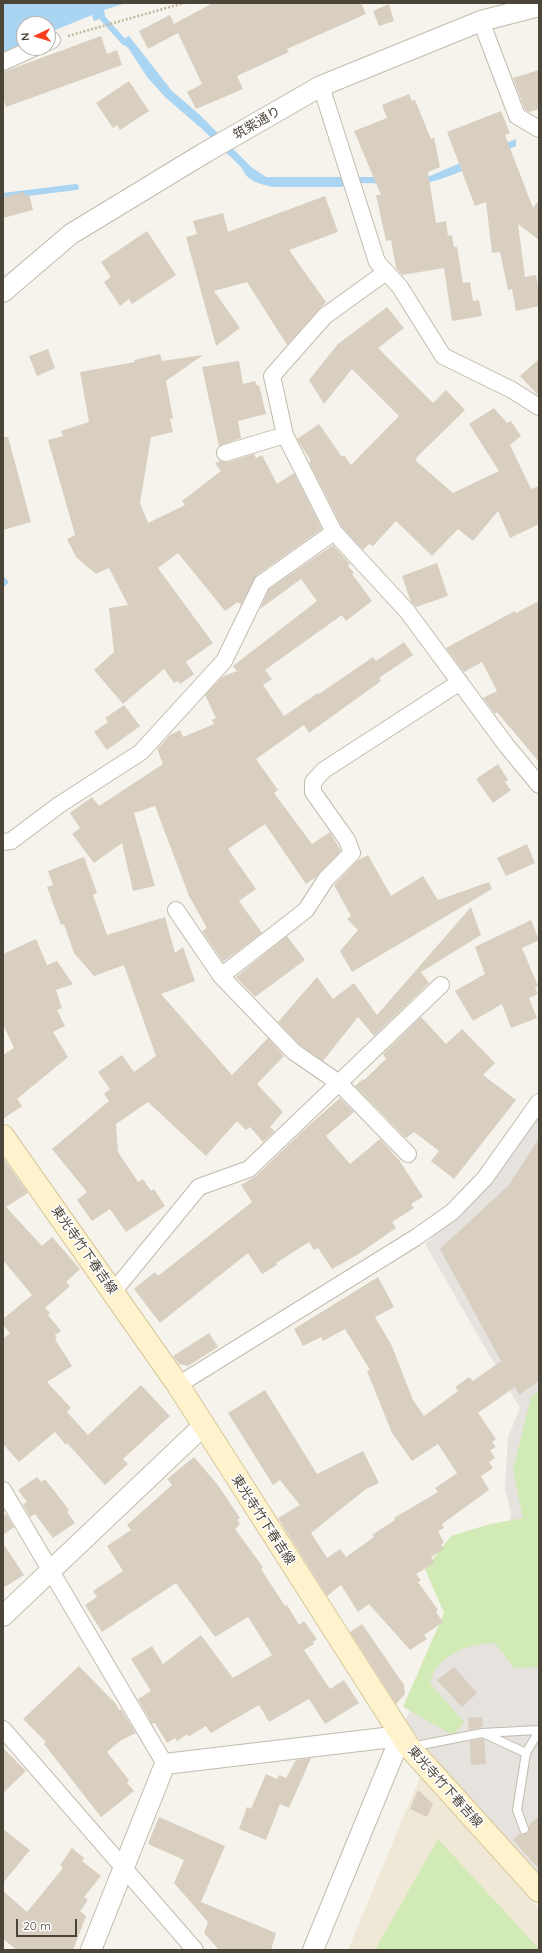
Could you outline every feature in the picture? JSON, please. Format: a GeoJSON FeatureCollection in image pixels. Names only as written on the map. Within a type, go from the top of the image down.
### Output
{"type":"FeatureCollection","features":[{"type":"Feature","properties":{"kind":"main road","name":"東光寺竹下春吉線"},"geometry":{"type":"LineString","coordinates":[[3,1136],[178,1385],[405,1742],[539,1891]]}},
{"type":"Feature","properties":{"kind":"street","name":"筑紫通り"},"geometry":{"type":"LineString","coordinates":[[3,292],[71,234],[206,152],[321,86],[481,21],[539,6]]}},
{"type":"Feature","properties":{"kind":"street"},"geometry":{"type":"LineString","coordinates":[[481,21],[517,116],[539,129]]}},
{"type":"Feature","properties":{"kind":"street"},"geometry":{"type":"LineString","coordinates":[[3,62],[16,56]]}},
{"type":"Feature","properties":{"kind":"street"},"geometry":{"type":"LineString","coordinates":[[321,86],[377,262],[400,286],[443,356],[512,390],[539,407]]}},
{"type":"Feature","properties":{"kind":"street"},"geometry":{"type":"LineString","coordinates":[[386,272],[325,316],[272,376],[285,435],[334,532],[407,611],[506,745],[539,785]]}},
{"type":"Feature","properties":{"kind":"street"},"geometry":{"type":"LineString","coordinates":[[225,453],[285,435]]}},
{"type":"Feature","properties":{"kind":"street"},"geometry":{"type":"LineString","coordinates":[[3,842],[11,841],[59,805],[141,752],[224,660],[262,583],[334,532]]}},
{"type":"Feature","properties":{"kind":"street"},"geometry":{"type":"LineString","coordinates":[[221,976],[306,910],[326,879],[352,853],[347,840],[313,792],[313,782],[324,770],[460,682]]}},
{"type":"Feature","properties":{"kind":"street"},"geometry":{"type":"LineString","coordinates":[[176,910],[221,976],[294,1052],[340,1083],[408,1154]]}},
{"type":"Feature","properties":{"kind":"street"},"geometry":{"type":"LineString","coordinates":[[114,1292],[199,1187],[249,1169],[441,985]]}},
{"type":"Feature","properties":{"kind":"street"},"geometry":{"type":"LineString","coordinates":[[178,1385],[415,1238],[452,1212],[485,1178],[539,1102]]}},
{"type":"Feature","properties":{"kind":"street"},"geometry":{"type":"LineString","coordinates":[[3,1616],[203,1426]]}},
{"type":"Feature","properties":{"kind":"street"},"geometry":{"type":"LineString","coordinates":[[3,1490],[165,1764]]}},
{"type":"Feature","properties":{"kind":"street"},"geometry":{"type":"LineString","coordinates":[[3,1729],[195,1950]]}},
{"type":"Feature","properties":{"kind":"street"},"geometry":{"type":"LineString","coordinates":[[165,1764],[405,1742],[313,1950]]}},
{"type":"Feature","properties":{"kind":"street"},"geometry":{"type":"LineString","coordinates":[[91,1950],[165,1764]]}},
{"type":"Feature","properties":{"kind":"lane"},"geometry":{"type":"LineString","coordinates":[[405,1742],[482,1733],[539,1730]]}},
{"type":"Feature","properties":{"kind":"lane"},"geometry":{"type":"LineString","coordinates":[[524,1829],[517,1810],[526,1753],[539,1730]]}},
{"type":"Feature","properties":{"kind":"lane"},"geometry":{"type":"LineString","coordinates":[[482,1733],[526,1753]]}},
{"type":"Feature","properties":{"kind":"path"},"geometry":{"type":"LineString","coordinates":[[56,39],[184,3]]}},
{"type":"Feature","properties":{"kind":"shaded area"},"geometry":{"type":"Polygon","coordinates":[[[539,1117],[539,1874],[437,1761],[404,1722],[508,1530],[511,1513],[505,1488],[508,1437],[520,1408],[425,1244],[493,1181],[539,1117]]]}},
{"type":"Feature","properties":{"kind":"shaded area"},"geometry":{"type":"Polygon","coordinates":[[[420,1777],[539,1909],[539,1950],[348,1950],[420,1777]]]}},
{"type":"Feature","properties":{"kind":"green space"},"geometry":{"type":"Polygon","coordinates":[[[539,1391],[539,1667],[514,1668],[495,1643],[475,1645],[465,1648],[446,1658],[433,1673],[430,1683],[464,1722],[453,1735],[403,1707],[444,1613],[425,1569],[451,1536],[490,1524],[523,1518],[513,1470],[531,1397],[539,1391]]]}},
{"type":"Feature","properties":{"kind":"green space"},"geometry":{"type":"Polygon","coordinates":[[[438,1839],[539,1949],[539,1950],[375,1950],[438,1839]]]}},
{"type":"Feature","properties":{"kind":"water"},"geometry":{"type":"Polygon","coordinates":[[[3,3],[126,3],[104,10],[105,17],[94,21],[92,15],[56,30],[56,16],[16,16],[16,47],[3,53],[3,3]]]}},
{"type":"Feature","properties":{"kind":"water"},"geometry":{"type":"Polygon","coordinates":[[[121,36],[123,39],[129,36],[172,91],[201,116],[251,167],[266,177],[430,176],[516,139],[516,146],[458,173],[421,184],[356,183],[340,187],[274,187],[264,185],[255,182],[247,176],[242,168],[202,129],[165,97],[147,77],[129,49],[117,38],[121,36]]]}},
{"type":"Feature","properties":{"kind":"building"},"geometry":{"type":"Polygon","coordinates":[[[213,3],[361,3],[366,14],[287,49],[289,52],[237,76],[243,89],[196,109],[187,92],[202,84],[178,33],[148,49],[139,31],[170,15],[174,24],[213,3]]]}},
{"type":"Feature","properties":{"kind":"building"},"geometry":{"type":"Polygon","coordinates":[[[389,4],[394,21],[379,26],[373,11],[389,4]]]}},
{"type":"Feature","properties":{"kind":"building"},"geometry":{"type":"Polygon","coordinates":[[[101,36],[107,54],[117,50],[122,65],[6,107],[3,98],[3,72],[47,56],[56,56],[56,53],[101,36]]]}},
{"type":"Feature","properties":{"kind":"building"},"geometry":{"type":"Polygon","coordinates":[[[539,70],[539,109],[529,112],[525,110],[513,78],[539,70]]]}},
{"type":"Feature","properties":{"kind":"building"},"geometry":{"type":"Polygon","coordinates":[[[129,81],[149,111],[120,130],[117,125],[113,128],[96,103],[129,81]]]}},
{"type":"Feature","properties":{"kind":"building"},"geometry":{"type":"Polygon","coordinates":[[[409,94],[412,101],[415,100],[431,139],[434,137],[440,167],[428,172],[436,223],[446,221],[448,236],[452,235],[454,247],[457,247],[463,283],[470,282],[473,301],[479,300],[482,316],[452,321],[444,268],[402,275],[396,268],[391,240],[386,241],[376,195],[381,195],[354,131],[387,118],[382,105],[409,94]]]}},
{"type":"Feature","properties":{"kind":"building"},"geometry":{"type":"Polygon","coordinates":[[[501,111],[510,133],[505,135],[533,208],[539,200],[539,240],[518,224],[525,277],[536,275],[539,291],[539,306],[516,311],[512,289],[508,290],[500,252],[492,253],[486,202],[475,206],[447,132],[501,111]]]}},
{"type":"Feature","properties":{"kind":"building"},"geometry":{"type":"Polygon","coordinates":[[[24,192],[25,196],[29,194],[33,210],[3,218],[3,197],[24,192]]]}},
{"type":"Feature","properties":{"kind":"building"},"geometry":{"type":"Polygon","coordinates":[[[325,196],[338,232],[289,250],[326,302],[287,345],[247,282],[214,291],[240,328],[216,346],[186,237],[197,234],[193,221],[223,213],[228,232],[325,196]]]}},
{"type":"Feature","properties":{"kind":"building"},"geometry":{"type":"Polygon","coordinates":[[[147,231],[176,275],[132,304],[129,299],[120,306],[104,282],[111,277],[101,262],[147,231]]]}},
{"type":"Feature","properties":{"kind":"building"},"geometry":{"type":"Polygon","coordinates":[[[387,307],[404,328],[378,348],[433,403],[446,390],[465,410],[416,458],[416,461],[453,493],[499,471],[469,424],[494,408],[507,423],[511,421],[521,436],[510,445],[531,489],[539,486],[539,524],[510,538],[498,511],[473,541],[458,529],[432,556],[396,521],[373,546],[369,544],[363,550],[342,527],[309,462],[311,461],[297,439],[319,424],[342,457],[344,455],[351,465],[399,416],[352,369],[324,404],[309,380],[338,344],[387,307]]]}},
{"type":"Feature","properties":{"kind":"building"},"geometry":{"type":"Polygon","coordinates":[[[48,349],[55,368],[37,376],[29,356],[48,349]]]}},
{"type":"Feature","properties":{"kind":"building"},"geometry":{"type":"Polygon","coordinates":[[[160,354],[162,361],[203,355],[166,381],[173,418],[170,419],[173,432],[151,437],[140,503],[148,523],[185,505],[182,501],[221,471],[215,463],[220,461],[228,462],[254,454],[256,458],[262,455],[277,484],[294,473],[322,529],[257,575],[241,605],[238,602],[225,611],[178,553],[158,568],[213,643],[186,662],[194,674],[180,684],[178,681],[174,683],[164,669],[123,704],[94,670],[114,652],[109,608],[128,605],[109,568],[96,574],[76,557],[67,539],[75,535],[48,440],[63,436],[61,431],[89,422],[80,372],[135,362],[134,360],[160,354]]]}},
{"type":"Feature","properties":{"kind":"building"},"geometry":{"type":"Polygon","coordinates":[[[539,359],[539,396],[520,376],[539,359]]]}},
{"type":"Feature","properties":{"kind":"building"},"geometry":{"type":"Polygon","coordinates":[[[239,361],[243,384],[255,381],[257,386],[259,385],[266,414],[238,421],[241,438],[219,446],[202,367],[239,361]]]}},
{"type":"Feature","properties":{"kind":"building"},"geometry":{"type":"Polygon","coordinates":[[[3,437],[8,437],[31,522],[3,530],[3,437]]]}},
{"type":"Feature","properties":{"kind":"building"},"geometry":{"type":"Polygon","coordinates":[[[333,545],[350,564],[348,566],[354,573],[352,574],[372,601],[346,621],[342,615],[265,670],[272,679],[263,685],[284,716],[373,657],[376,661],[404,642],[413,655],[379,678],[381,681],[309,733],[304,725],[256,759],[278,790],[274,793],[312,844],[330,832],[341,851],[316,877],[306,884],[265,824],[228,849],[256,889],[239,901],[262,933],[223,962],[202,931],[207,928],[189,896],[155,806],[134,813],[155,886],[133,891],[122,843],[94,863],[72,834],[80,828],[70,813],[92,797],[99,806],[163,764],[157,749],[170,735],[180,730],[183,737],[214,724],[212,720],[216,718],[205,695],[222,677],[237,671],[233,666],[317,601],[301,579],[260,609],[269,589],[333,545]]]}},
{"type":"Feature","properties":{"kind":"building"},"geometry":{"type":"Polygon","coordinates":[[[437,563],[448,596],[416,607],[411,602],[402,576],[437,563]]]}},
{"type":"Feature","properties":{"kind":"building"},"geometry":{"type":"Polygon","coordinates":[[[539,601],[539,762],[497,712],[495,714],[483,698],[497,691],[482,662],[464,672],[446,648],[515,611],[516,613],[539,601]]]}},
{"type":"Feature","properties":{"kind":"building"},"geometry":{"type":"Polygon","coordinates":[[[124,705],[140,726],[107,750],[94,732],[108,722],[105,718],[124,705]]]}},
{"type":"Feature","properties":{"kind":"building"},"geometry":{"type":"Polygon","coordinates":[[[498,764],[508,780],[505,782],[511,790],[493,803],[476,779],[498,764]]]}},
{"type":"Feature","properties":{"kind":"building"},"geometry":{"type":"Polygon","coordinates":[[[527,844],[535,863],[506,876],[497,858],[527,844]]]}},
{"type":"Feature","properties":{"kind":"building"},"geometry":{"type":"Polygon","coordinates":[[[368,855],[391,896],[423,876],[438,900],[489,882],[492,889],[352,972],[340,951],[358,930],[347,919],[351,916],[334,885],[358,860],[368,855]]]}},
{"type":"Feature","properties":{"kind":"building"},"geometry":{"type":"Polygon","coordinates":[[[84,857],[97,893],[93,895],[107,935],[165,917],[175,953],[183,947],[195,981],[161,994],[232,1075],[268,1038],[284,1056],[257,1084],[283,1112],[270,1127],[275,1131],[263,1142],[250,1127],[246,1130],[237,1121],[206,1156],[148,1102],[116,1124],[118,1152],[138,1182],[143,1179],[151,1191],[154,1189],[165,1206],[126,1232],[110,1209],[92,1221],[77,1200],[87,1192],[52,1149],[109,1101],[104,1094],[110,1089],[98,1072],[122,1055],[134,1072],[156,1056],[124,965],[94,976],[74,953],[64,924],[61,925],[47,887],[53,885],[48,871],[84,857]]]}},
{"type":"Feature","properties":{"kind":"building"},"geometry":{"type":"Polygon","coordinates":[[[471,907],[481,935],[421,972],[429,983],[374,1036],[358,1017],[323,1061],[300,1045],[278,1022],[317,977],[333,999],[354,983],[377,1015],[471,907]]]}},
{"type":"Feature","properties":{"kind":"building"},"geometry":{"type":"Polygon","coordinates":[[[531,920],[539,940],[522,948],[538,986],[535,988],[538,994],[529,998],[537,1018],[511,1028],[502,1004],[473,1021],[455,991],[485,974],[475,947],[531,920]]]}},
{"type":"Feature","properties":{"kind":"building"},"geometry":{"type":"Polygon","coordinates":[[[287,936],[305,960],[255,997],[236,977],[287,936]]]}},
{"type":"Feature","properties":{"kind":"building"},"geometry":{"type":"Polygon","coordinates":[[[36,939],[47,965],[57,961],[73,984],[56,990],[62,1008],[57,1010],[65,1026],[53,1032],[68,1057],[17,1099],[22,1106],[3,1119],[3,1055],[14,1048],[3,1024],[3,954],[36,939]]]}},
{"type":"Feature","properties":{"kind":"building"},"geometry":{"type":"Polygon","coordinates":[[[421,1017],[446,1044],[462,1029],[495,1063],[483,1075],[516,1100],[454,1179],[431,1161],[439,1151],[414,1132],[406,1138],[355,1086],[363,1079],[364,1080],[386,1059],[383,1054],[421,1017]]]}},
{"type":"Feature","properties":{"kind":"building"},"geometry":{"type":"Polygon","coordinates":[[[340,1098],[354,1112],[326,1136],[350,1164],[380,1139],[399,1160],[423,1197],[411,1204],[414,1208],[392,1222],[396,1228],[357,1255],[332,1269],[318,1248],[314,1250],[309,1242],[276,1263],[277,1265],[262,1274],[248,1253],[160,1323],[134,1289],[155,1272],[158,1276],[252,1202],[241,1185],[256,1176],[340,1098]]]}},
{"type":"Feature","properties":{"kind":"building"},"geometry":{"type":"Polygon","coordinates":[[[539,1138],[539,1381],[519,1395],[515,1387],[478,1413],[496,1439],[492,1442],[496,1447],[490,1450],[495,1458],[489,1462],[493,1468],[481,1476],[489,1490],[442,1524],[444,1528],[438,1531],[444,1543],[441,1544],[444,1549],[431,1557],[434,1563],[416,1574],[421,1580],[418,1582],[438,1610],[436,1612],[443,1622],[424,1635],[427,1639],[410,1650],[369,1604],[358,1612],[341,1585],[327,1596],[278,1518],[300,1505],[280,1480],[273,1485],[228,1413],[265,1390],[317,1474],[363,1451],[379,1483],[366,1489],[311,1533],[327,1558],[340,1549],[346,1557],[374,1537],[372,1535],[395,1520],[394,1518],[438,1492],[435,1488],[457,1473],[438,1444],[412,1461],[392,1433],[367,1371],[370,1370],[345,1329],[323,1341],[321,1337],[303,1346],[294,1329],[378,1277],[394,1307],[375,1317],[391,1344],[413,1400],[424,1416],[458,1391],[455,1387],[469,1377],[473,1381],[501,1361],[440,1249],[509,1185],[539,1138]]]}},
{"type":"Feature","properties":{"kind":"building"},"geometry":{"type":"Polygon","coordinates":[[[3,1158],[28,1193],[6,1207],[42,1246],[52,1237],[80,1269],[66,1282],[70,1286],[45,1308],[50,1313],[48,1315],[61,1331],[55,1335],[57,1338],[55,1339],[72,1366],[47,1382],[71,1408],[67,1412],[88,1435],[141,1385],[170,1416],[123,1459],[128,1464],[105,1485],[55,1432],[19,1462],[3,1444],[3,1339],[10,1333],[3,1325],[3,1319],[32,1295],[3,1260],[3,1158]]]}},
{"type":"Feature","properties":{"kind":"building"},"geometry":{"type":"Polygon","coordinates":[[[209,1333],[218,1347],[188,1366],[179,1364],[173,1356],[209,1333]]]}},
{"type":"Feature","properties":{"kind":"building"},"geometry":{"type":"Polygon","coordinates":[[[194,1457],[217,1484],[240,1518],[237,1520],[240,1524],[235,1529],[263,1567],[261,1569],[285,1606],[287,1605],[299,1625],[304,1621],[317,1639],[313,1642],[314,1644],[304,1650],[330,1689],[344,1680],[359,1703],[325,1724],[309,1699],[269,1722],[259,1705],[211,1733],[206,1726],[188,1737],[187,1734],[177,1741],[175,1738],[167,1743],[155,1723],[152,1724],[138,1699],[151,1691],[131,1659],[152,1646],[163,1664],[201,1635],[233,1678],[272,1655],[248,1617],[215,1637],[176,1583],[102,1632],[85,1605],[97,1597],[93,1591],[123,1571],[107,1546],[131,1530],[127,1525],[172,1485],[167,1479],[194,1457]]]}},
{"type":"Feature","properties":{"kind":"building"},"geometry":{"type":"Polygon","coordinates":[[[37,1477],[41,1482],[45,1479],[69,1510],[67,1512],[75,1523],[53,1538],[35,1514],[30,1517],[23,1504],[27,1502],[18,1490],[37,1477]]]}},
{"type":"Feature","properties":{"kind":"building"},"geometry":{"type":"Polygon","coordinates":[[[6,1514],[14,1527],[3,1535],[3,1516],[6,1514]]]}},
{"type":"Feature","properties":{"kind":"building"},"geometry":{"type":"Polygon","coordinates":[[[3,1543],[24,1575],[3,1588],[3,1543]]]}},
{"type":"Feature","properties":{"kind":"building"},"geometry":{"type":"Polygon","coordinates":[[[362,1624],[404,1685],[405,1694],[396,1704],[350,1632],[362,1624]]]}},
{"type":"Feature","properties":{"kind":"building"},"geometry":{"type":"Polygon","coordinates":[[[79,1666],[116,1704],[119,1710],[121,1709],[136,1733],[120,1741],[107,1752],[129,1780],[127,1783],[134,1791],[101,1817],[44,1744],[46,1742],[23,1719],[79,1666]]]}},
{"type":"Feature","properties":{"kind":"building"},"geometry":{"type":"Polygon","coordinates":[[[454,1667],[477,1693],[462,1707],[437,1680],[454,1667]]]}},
{"type":"Feature","properties":{"kind":"building"},"geometry":{"type":"Polygon","coordinates":[[[482,1717],[483,1727],[469,1730],[468,1718],[482,1717]]]}},
{"type":"Feature","properties":{"kind":"building"},"geometry":{"type":"Polygon","coordinates":[[[484,1739],[486,1764],[471,1765],[470,1741],[484,1739]]]}},
{"type":"Feature","properties":{"kind":"building"},"geometry":{"type":"Polygon","coordinates":[[[3,1748],[26,1771],[3,1793],[3,1748]]]}},
{"type":"Feature","properties":{"kind":"building"},"geometry":{"type":"Polygon","coordinates":[[[311,1758],[289,1808],[280,1804],[266,1840],[239,1829],[247,1807],[251,1809],[266,1774],[277,1779],[279,1775],[286,1778],[296,1760],[311,1758]]]}},
{"type":"Feature","properties":{"kind":"building"},"geometry":{"type":"Polygon","coordinates":[[[418,1790],[433,1804],[427,1817],[410,1809],[418,1790]]]}},
{"type":"Feature","properties":{"kind":"building"},"geometry":{"type":"Polygon","coordinates":[[[539,1816],[539,1869],[513,1840],[520,1833],[528,1833],[529,1825],[539,1816]]]}},
{"type":"Feature","properties":{"kind":"building"},"geometry":{"type":"Polygon","coordinates":[[[159,1817],[225,1846],[201,1902],[276,1933],[271,1950],[219,1950],[204,1933],[208,1922],[174,1883],[184,1860],[148,1844],[159,1817]]]}},
{"type":"Feature","properties":{"kind":"building"},"geometry":{"type":"Polygon","coordinates":[[[3,1829],[30,1850],[3,1883],[3,1829]]]}},
{"type":"Feature","properties":{"kind":"building"},"geometry":{"type":"Polygon","coordinates":[[[72,1848],[84,1858],[82,1861],[101,1876],[84,1897],[88,1900],[80,1911],[86,1916],[73,1950],[17,1950],[3,1939],[3,1891],[27,1912],[63,1868],[60,1865],[72,1848]]]}},
{"type":"Feature","properties":{"kind":"waterway"},"geometry":{"type":"LineString","coordinates":[[93,3],[98,13],[124,42]]}},
{"type":"Feature","properties":{"kind":"waterway"},"geometry":{"type":"LineString","coordinates":[[3,196],[76,187]]}},
{"type":"Feature","properties":{"kind":"waterway"},"geometry":{"type":"LineString","coordinates":[[3,580],[5,582],[3,584]]}}]}
